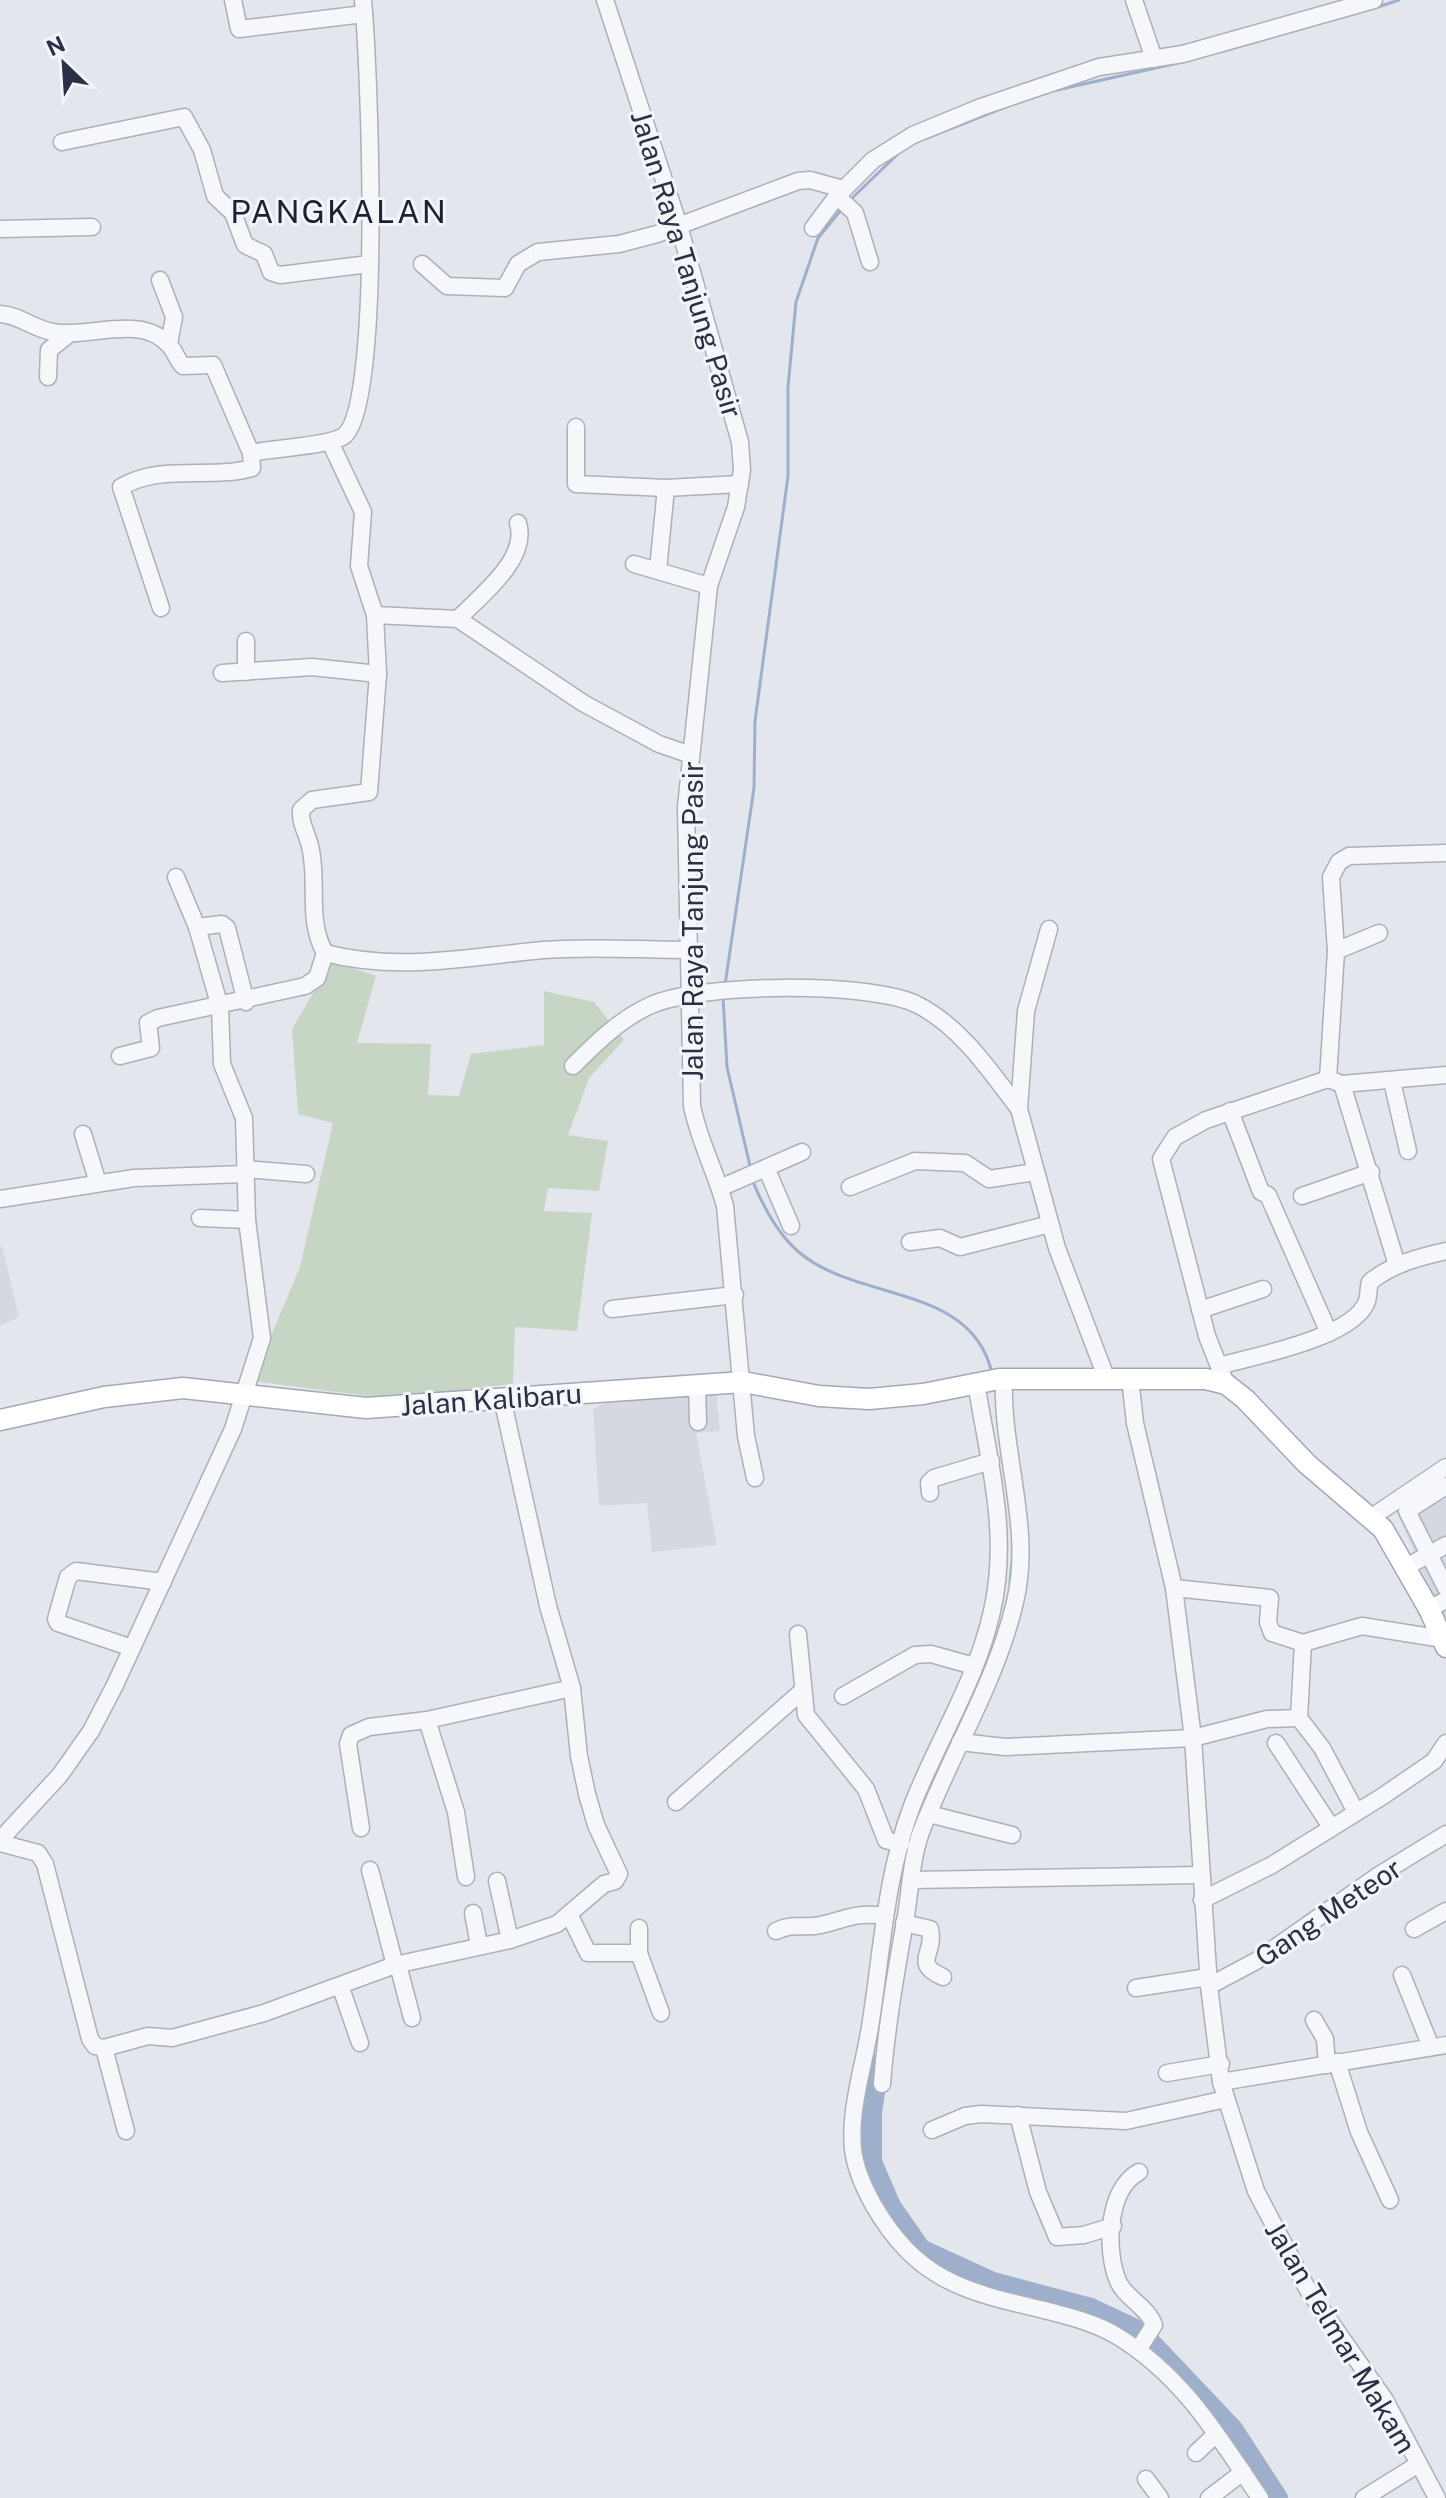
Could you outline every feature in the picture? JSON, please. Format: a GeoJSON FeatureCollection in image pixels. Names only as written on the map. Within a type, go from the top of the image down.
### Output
{"type":"FeatureCollection","features":[{"type":"Feature","properties":{"kind":"main road","name":"Jalan Kalibaru"},"geometry":{"type":"LineString","coordinates":[[0,1420],[104,1397],[183,1388],[366,1408],[743,1382],[819,1396],[869,1399],[923,1394],[991,1380],[1106,1377],[1206,1379],[1222,1375]]}},
{"type":"Feature","properties":{"kind":"main road"},"geometry":{"type":"LineString","coordinates":[[1222,1375],[1369,1519],[1383,1529],[1406,1567],[1438,1604],[1444,1643]]}},
{"type":"Feature","properties":{"kind":"street"},"geometry":{"type":"LineString","coordinates":[[233,0],[240,47]]}},
{"type":"Feature","properties":{"kind":"street","name":"Jalan Raya Tanjung Pasir"},"geometry":{"type":"LineString","coordinates":[[605,0],[679,226],[736,420],[742,470],[736,507],[709,586],[686,821],[689,950],[694,993],[692,1106],[698,1135],[728,1186],[746,1436],[755,1478]]}},
{"type":"Feature","properties":{"kind":"street"},"geometry":{"type":"LineString","coordinates":[[1134,0],[1154,59]]}},
{"type":"Feature","properties":{"kind":"street"},"geometry":{"type":"LineString","coordinates":[[813,228],[873,160],[913,135],[1054,79],[1099,67],[1210,47],[1374,0]]}},
{"type":"Feature","properties":{"kind":"street"},"geometry":{"type":"LineString","coordinates":[[239,29],[363,7],[368,348],[355,419],[344,436],[331,444],[296,445],[251,453]]}},
{"type":"Feature","properties":{"kind":"street"},"geometry":{"type":"LineString","coordinates":[[62,142],[184,117],[202,150],[215,196],[233,213],[245,245],[264,254],[271,272],[280,275],[369,264]]}},
{"type":"Feature","properties":{"kind":"street"},"geometry":{"type":"LineString","coordinates":[[422,264],[447,286],[505,288],[518,264],[538,252],[619,244],[679,226],[798,181],[810,180],[842,198],[870,262]]}},
{"type":"Feature","properties":{"kind":"street"},"geometry":{"type":"LineString","coordinates":[[0,229],[92,227]]}},
{"type":"Feature","properties":{"kind":"street"},"geometry":{"type":"LineString","coordinates":[[160,280],[174,317],[169,344]]}},
{"type":"Feature","properties":{"kind":"street"},"geometry":{"type":"LineString","coordinates":[[0,314],[15,316],[36,328],[69,334],[133,328],[169,344],[183,366],[210,364],[215,367],[230,411],[251,453],[252,468],[236,472],[171,472],[121,487],[161,608]]}},
{"type":"Feature","properties":{"kind":"street"},"geometry":{"type":"LineString","coordinates":[[48,377],[47,353],[69,334]]}},
{"type":"Feature","properties":{"kind":"street"},"geometry":{"type":"LineString","coordinates":[[576,427],[576,484],[666,488],[740,484]]}},
{"type":"Feature","properties":{"kind":"street"},"geometry":{"type":"LineString","coordinates":[[120,1056],[151,1048],[147,1028],[153,1020],[246,1002],[311,983],[317,978],[325,953],[315,928],[311,848],[301,823],[301,810],[312,800],[369,792],[378,674],[375,615],[359,566],[363,512],[331,444]]}},
{"type":"Feature","properties":{"kind":"street"},"geometry":{"type":"LineString","coordinates":[[658,570],[666,488]]}},
{"type":"Feature","properties":{"kind":"street"},"geometry":{"type":"LineString","coordinates":[[458,619],[518,551],[518,523]]}},
{"type":"Feature","properties":{"kind":"street"},"geometry":{"type":"LineString","coordinates":[[634,564],[709,586]]}},
{"type":"Feature","properties":{"kind":"street"},"geometry":{"type":"LineString","coordinates":[[375,615],[458,619],[583,703],[659,744],[691,755]]}},
{"type":"Feature","properties":{"kind":"street"},"geometry":{"type":"LineString","coordinates":[[246,641],[246,672]]}},
{"type":"Feature","properties":{"kind":"street"},"geometry":{"type":"LineString","coordinates":[[222,673],[312,667],[378,674]]}},
{"type":"Feature","properties":{"kind":"street"},"geometry":{"type":"LineString","coordinates":[[1397,1265],[1371,1172],[1335,1082],[1336,951],[1331,877],[1339,862],[1349,856],[1446,853]]}},
{"type":"Feature","properties":{"kind":"street"},"geometry":{"type":"LineString","coordinates":[[176,877],[197,927],[220,1007],[222,1064],[244,1118],[247,1220],[263,1324],[247,1393],[163,1582],[91,1731],[60,1775],[0,1841],[38,1853],[45,1864],[90,2039],[95,2046],[104,2048],[148,2036],[172,2038],[341,1988],[396,1965],[510,1940],[570,1916],[604,1884],[615,1881],[619,1874],[596,1825],[587,1794],[579,1756],[572,1688],[548,1606],[502,1398]]}},
{"type":"Feature","properties":{"kind":"street"},"geometry":{"type":"LineString","coordinates":[[197,927],[222,924],[227,928],[246,1002]]}},
{"type":"Feature","properties":{"kind":"street"},"geometry":{"type":"LineString","coordinates":[[1049,929],[1026,1011],[1019,1109],[1050,1224],[1106,1377]]}},
{"type":"Feature","properties":{"kind":"street"},"geometry":{"type":"LineString","coordinates":[[1336,951],[1379,933]]}},
{"type":"Feature","properties":{"kind":"street"},"geometry":{"type":"LineString","coordinates":[[325,953],[365,962],[407,963],[477,960],[544,950],[689,950]]}},
{"type":"Feature","properties":{"kind":"street"},"geometry":{"type":"LineString","coordinates":[[573,1066],[619,1024],[650,1005],[694,993],[783,986],[884,992],[916,1004],[966,1043],[1019,1109]]}},
{"type":"Feature","properties":{"kind":"street"},"geometry":{"type":"LineString","coordinates":[[1446,1075],[1392,1081],[1335,1082],[1230,1111],[1175,1137],[1161,1159],[1200,1310],[1222,1375],[1329,1333],[1358,1314],[1367,1301],[1370,1282],[1397,1265],[1446,1251]]}},
{"type":"Feature","properties":{"kind":"street"},"geometry":{"type":"LineString","coordinates":[[1392,1081],[1408,1151]]}},
{"type":"Feature","properties":{"kind":"street"},"geometry":{"type":"LineString","coordinates":[[1230,1111],[1261,1192],[1268,1195],[1329,1333]]}},
{"type":"Feature","properties":{"kind":"street"},"geometry":{"type":"LineString","coordinates":[[83,1134],[98,1183]]}},
{"type":"Feature","properties":{"kind":"street"},"geometry":{"type":"LineString","coordinates":[[728,1186],[802,1152]]}},
{"type":"Feature","properties":{"kind":"street"},"geometry":{"type":"LineString","coordinates":[[850,1187],[915,1161],[965,1163],[989,1179],[1035,1172]]}},
{"type":"Feature","properties":{"kind":"street"},"geometry":{"type":"LineString","coordinates":[[0,1199],[134,1178],[245,1171],[306,1174]]}},
{"type":"Feature","properties":{"kind":"street"},"geometry":{"type":"LineString","coordinates":[[762,1172],[791,1226]]}},
{"type":"Feature","properties":{"kind":"street"},"geometry":{"type":"LineString","coordinates":[[1302,1196],[1371,1172]]}},
{"type":"Feature","properties":{"kind":"street"},"geometry":{"type":"LineString","coordinates":[[200,1218],[247,1220]]}},
{"type":"Feature","properties":{"kind":"street"},"geometry":{"type":"LineString","coordinates":[[910,1242],[940,1238],[960,1247],[1050,1224]]}},
{"type":"Feature","properties":{"kind":"street"},"geometry":{"type":"LineString","coordinates":[[1200,1310],[1263,1289]]}},
{"type":"Feature","properties":{"kind":"street"},"geometry":{"type":"LineString","coordinates":[[612,1309],[735,1295]]}},
{"type":"Feature","properties":{"kind":"street","name":"Jalan Telmar Makam"},"geometry":{"type":"LineString","coordinates":[[1130,1378],[1135,1423],[1174,1588],[1193,1738],[1208,1982],[1221,2082],[1256,2191],[1308,2290],[1385,2400],[1437,2498]]}},
{"type":"Feature","properties":{"kind":"street"},"geometry":{"type":"LineString","coordinates":[[991,1380],[991,1461],[1000,1521],[998,1581],[974,1666],[911,1808],[901,1844],[884,1916],[853,2130],[853,2150],[873,2205],[917,2263],[946,2281],[1015,2304],[1079,2318],[1115,2334],[1144,2341],[1182,2386],[1260,2498]]}},
{"type":"Feature","properties":{"kind":"street"},"geometry":{"type":"LineString","coordinates":[[882,2084],[918,1841],[992,1673],[1018,1583],[1020,1526],[1003,1412],[991,1380]]}},
{"type":"Feature","properties":{"kind":"street"},"geometry":{"type":"LineString","coordinates":[[697,1385],[698,1422]]}},
{"type":"Feature","properties":{"kind":"street"},"geometry":{"type":"LineString","coordinates":[[930,1493],[929,1483],[934,1478],[991,1461]]}},
{"type":"Feature","properties":{"kind":"street"},"geometry":{"type":"LineString","coordinates":[[1369,1519],[1446,1467]]}},
{"type":"Feature","properties":{"kind":"street"},"geometry":{"type":"LineString","coordinates":[[1446,1486],[1407,1509],[1446,1588]]}},
{"type":"Feature","properties":{"kind":"street"},"geometry":{"type":"LineString","coordinates":[[1406,1567],[1446,1545]]}},
{"type":"Feature","properties":{"kind":"street"},"geometry":{"type":"LineString","coordinates":[[132,1648],[58,1623],[56,1619],[68,1577],[76,1571],[163,1582]]}},
{"type":"Feature","properties":{"kind":"street"},"geometry":{"type":"LineString","coordinates":[[1174,1588],[1270,1598],[1268,1622],[1272,1633],[1303,1643],[1362,1626],[1444,1643]]}},
{"type":"Feature","properties":{"kind":"street"},"geometry":{"type":"LineString","coordinates":[[798,1634],[801,1692],[806,1715],[814,1729],[866,1789],[883,1835],[901,1844]]}},
{"type":"Feature","properties":{"kind":"street"},"geometry":{"type":"LineString","coordinates":[[1303,1643],[1299,1718],[1322,1748],[1356,1812]]}},
{"type":"Feature","properties":{"kind":"street"},"geometry":{"type":"LineString","coordinates":[[843,1696],[915,1655],[931,1654],[974,1666]]}},
{"type":"Feature","properties":{"kind":"street"},"geometry":{"type":"LineString","coordinates":[[361,1828],[347,1739],[369,1727],[427,1720],[572,1688]]}},
{"type":"Feature","properties":{"kind":"street"},"geometry":{"type":"LineString","coordinates":[[676,1802],[801,1692]]}},
{"type":"Feature","properties":{"kind":"street"},"geometry":{"type":"LineString","coordinates":[[960,1742],[1005,1747],[1193,1738],[1264,1720],[1299,1718]]}},
{"type":"Feature","properties":{"kind":"street"},"geometry":{"type":"LineString","coordinates":[[427,1720],[456,1812],[466,1877]]}},
{"type":"Feature","properties":{"kind":"street"},"geometry":{"type":"LineString","coordinates":[[1276,1743],[1331,1827]]}},
{"type":"Feature","properties":{"kind":"street"},"geometry":{"type":"LineString","coordinates":[[1202,1900],[1272,1865],[1356,1812],[1434,1761],[1446,1743]]}},
{"type":"Feature","properties":{"kind":"street"},"geometry":{"type":"LineString","coordinates":[[929,1814],[1012,1835]]}},
{"type":"Feature","properties":{"kind":"street","name":"Gang Meteor"},"geometry":{"type":"LineString","coordinates":[[1136,1988],[1208,1982],[1256,1961],[1379,1875],[1446,1834]]}},
{"type":"Feature","properties":{"kind":"street"},"geometry":{"type":"LineString","coordinates":[[370,1870],[412,2018]]}},
{"type":"Feature","properties":{"kind":"street"},"geometry":{"type":"LineString","coordinates":[[912,1880],[1201,1875]]}},
{"type":"Feature","properties":{"kind":"street"},"geometry":{"type":"LineString","coordinates":[[497,1881],[510,1940]]}},
{"type":"Feature","properties":{"kind":"street"},"geometry":{"type":"LineString","coordinates":[[1414,1929],[1446,1911]]}},
{"type":"Feature","properties":{"kind":"street"},"geometry":{"type":"LineString","coordinates":[[473,1913],[479,1945]]}},
{"type":"Feature","properties":{"kind":"street"},"geometry":{"type":"LineString","coordinates":[[776,1931],[796,1923],[818,1926],[856,1913],[884,1916]]}},
{"type":"Feature","properties":{"kind":"street"},"geometry":{"type":"LineString","coordinates":[[570,1916],[588,1953],[639,1953]]}},
{"type":"Feature","properties":{"kind":"street"},"geometry":{"type":"LineString","coordinates":[[904,1923],[930,1929],[926,1965],[929,1971],[943,1977]]}},
{"type":"Feature","properties":{"kind":"street"},"geometry":{"type":"LineString","coordinates":[[639,1928],[639,1953],[661,2013]]}},
{"type":"Feature","properties":{"kind":"street"},"geometry":{"type":"LineString","coordinates":[[1221,2082],[1438,2046],[1402,1975]]}},
{"type":"Feature","properties":{"kind":"street"},"geometry":{"type":"LineString","coordinates":[[341,1988],[360,2043]]}},
{"type":"Feature","properties":{"kind":"street"},"geometry":{"type":"LineString","coordinates":[[1314,2020],[1325,2039],[1359,2132],[1390,2200]]}},
{"type":"Feature","properties":{"kind":"street"},"geometry":{"type":"LineString","coordinates":[[104,2048],[126,2131]]}},
{"type":"Feature","properties":{"kind":"street"},"geometry":{"type":"LineString","coordinates":[[1167,2073],[1221,2064]]}},
{"type":"Feature","properties":{"kind":"street"},"geometry":{"type":"LineString","coordinates":[[932,2130],[965,2116],[1018,2115],[1126,2121],[1226,2099]]}},
{"type":"Feature","properties":{"kind":"street"},"geometry":{"type":"LineString","coordinates":[[1018,2115],[1038,2192],[1057,2237],[1084,2235],[1113,2226]]}},
{"type":"Feature","properties":{"kind":"street"},"geometry":{"type":"LineString","coordinates":[[1139,2172],[1127,2180],[1115,2199],[1112,2249],[1117,2279],[1151,2317],[1154,2325],[1144,2341]]}},
{"type":"Feature","properties":{"kind":"street"},"geometry":{"type":"LineString","coordinates":[[1196,2453],[1216,2434]]}},
{"type":"Feature","properties":{"kind":"street"},"geometry":{"type":"LineString","coordinates":[[1364,2498],[1417,2465]]}},
{"type":"Feature","properties":{"kind":"street"},"geometry":{"type":"LineString","coordinates":[[1209,2498],[1243,2472]]}},
{"type":"Feature","properties":{"kind":"street"},"geometry":{"type":"LineString","coordinates":[[1146,2479],[1160,2498]]}},
{"type":"Feature","properties":{"kind":"shaded area"},"geometry":{"type":"Polygon","coordinates":[[[0,1247],[19,1317],[0,1326],[0,1247]]]}},
{"type":"Feature","properties":{"kind":"shaded area"},"geometry":{"type":"Polygon","coordinates":[[[716,1391],[720,1431],[696,1433],[717,1545],[652,1552],[647,1503],[599,1506],[593,1409],[618,1397],[716,1391]]]}},
{"type":"Feature","properties":{"kind":"shaded area"},"geometry":{"type":"Polygon","coordinates":[[[1446,1480],[1446,1628],[1397,1512],[1446,1480]]]}},
{"type":"Feature","properties":{"kind":"green space"},"geometry":{"type":"Polygon","coordinates":[[[332,961],[376,976],[357,1043],[431,1044],[428,1095],[459,1096],[471,1054],[544,1045],[544,991],[594,1002],[624,1040],[589,1078],[568,1135],[608,1141],[599,1191],[548,1188],[544,1211],[592,1213],[577,1331],[515,1327],[513,1384],[391,1399],[252,1381],[300,1267],[333,1123],[298,1114],[292,1029],[332,961]]]}},
{"type":"Feature","properties":{"kind":"waterway"},"geometry":{"type":"LineString","coordinates":[[1378,7],[1399,0]]}},
{"type":"Feature","properties":{"kind":"waterway"},"geometry":{"type":"LineString","coordinates":[[1220,52],[1363,11]]}},
{"type":"Feature","properties":{"kind":"waterway"},"geometry":{"type":"LineString","coordinates":[[1057,90],[1178,63]]}},
{"type":"Feature","properties":{"kind":"waterway"},"geometry":{"type":"LineString","coordinates":[[914,143],[1008,106]]}},
{"type":"Feature","properties":{"kind":"waterway"},"geometry":{"type":"LineString","coordinates":[[849,201],[901,151]]}},
{"type":"Feature","properties":{"kind":"waterway"},"geometry":{"type":"LineString","coordinates":[[725,985],[754,788],[755,721],[788,476],[788,387],[796,302],[818,238],[841,210]]}},
{"type":"Feature","properties":{"kind":"waterway"},"geometry":{"type":"LineString","coordinates":[[723,997],[727,1067],[750,1166]]}},
{"type":"Feature","properties":{"kind":"waterway"},"geometry":{"type":"LineString","coordinates":[[753,1182],[772,1220],[800,1253],[824,1269],[911,1298],[938,1309],[962,1324],[981,1345],[992,1374]]}},
{"type":"Feature","properties":{"kind":"waterway"},"geometry":{"type":"LineString","coordinates":[[1010,1583],[1012,1563]]}},
{"type":"Feature","properties":{"kind":"waterway"},"geometry":{"type":"LineString","coordinates":[[879,2063],[872,2113],[872,2162],[891,2206],[921,2249],[993,2282],[1091,2308],[1140,2331],[1233,2429],[1278,2498]]}},
{"type":"Feature","properties":{"kind":"district","name":"PANGKALAN"},"geometry":{"type":"Point","coordinates":[339,211]}}]}
